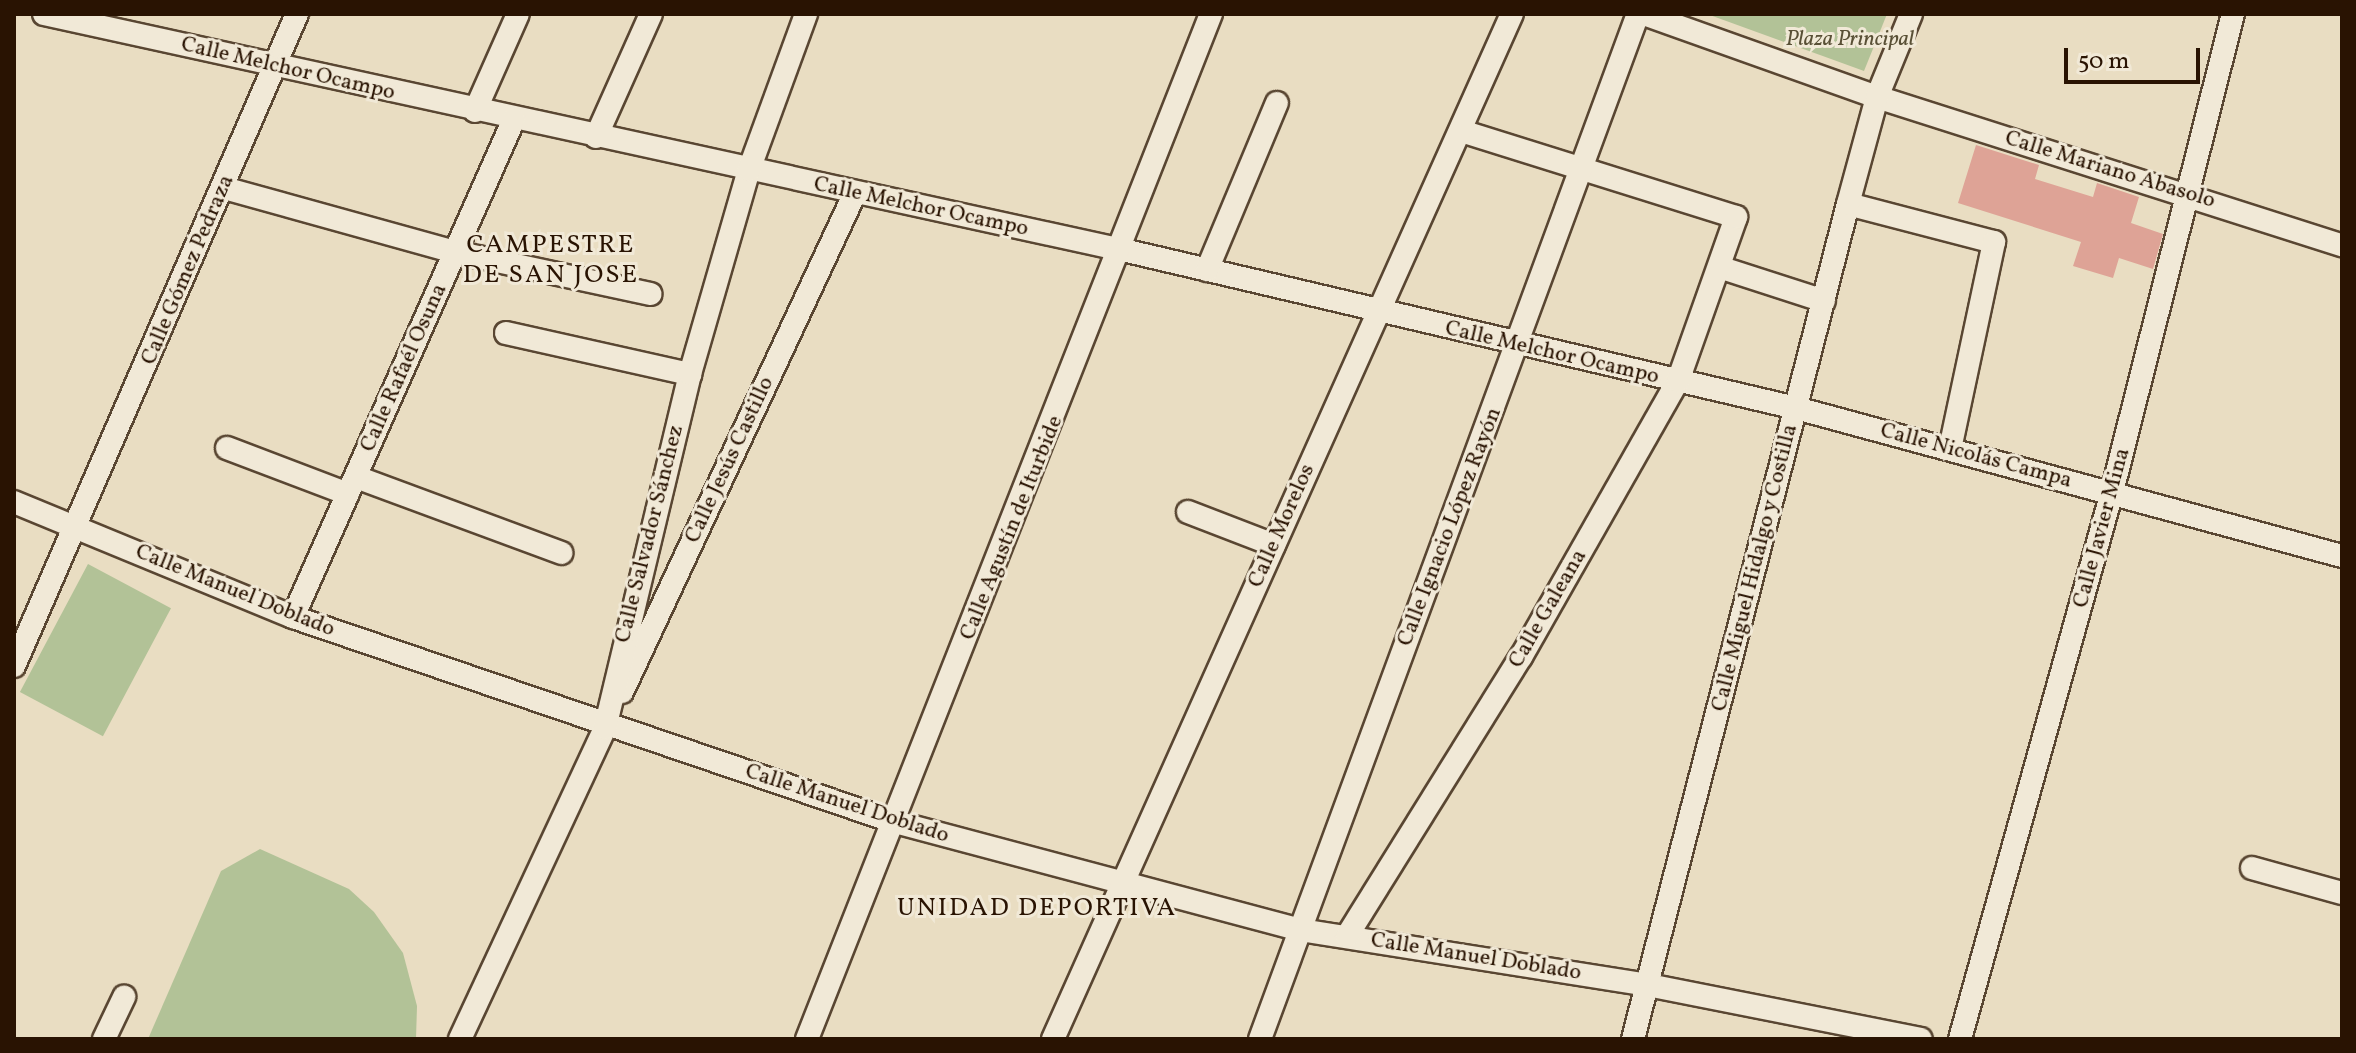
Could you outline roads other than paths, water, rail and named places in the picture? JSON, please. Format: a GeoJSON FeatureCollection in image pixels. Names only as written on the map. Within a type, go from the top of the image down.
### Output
{"type":"FeatureCollection","features":[{"type":"Feature","properties":{"kind":"street","name":"Calle Melchor Ocampo"},"geometry":{"type":"LineString","coordinates":[[44,14],[475,111],[1123,250],[1520,347],[1796,408]]}},
{"type":"Feature","properties":{"kind":"street","name":"Calle Gómez Pedraza"},"geometry":{"type":"LineString","coordinates":[[14,666],[297,14]]}},
{"type":"Feature","properties":{"kind":"street"},"geometry":{"type":"LineString","coordinates":[[475,111],[518,14]]}},
{"type":"Feature","properties":{"kind":"street"},"geometry":{"type":"LineString","coordinates":[[596,137],[651,14]]}},
{"type":"Feature","properties":{"kind":"street","name":"Calle Salvador Sánchez"},"geometry":{"type":"LineString","coordinates":[[460,1039],[579,797],[605,728],[690,374],[749,170],[806,14]]}},
{"type":"Feature","properties":{"kind":"street","name":"Calle Agustín de Iturbide"},"geometry":{"type":"LineString","coordinates":[[807,1039],[1123,250],[1211,14]]}},
{"type":"Feature","properties":{"kind":"street","name":"Calle Morelos"},"geometry":{"type":"LineString","coordinates":[[1053,1039],[1512,14]]}},
{"type":"Feature","properties":{"kind":"street","name":"Calle Ignacio López Rayón"},"geometry":{"type":"LineString","coordinates":[[1260,1039],[1520,347],[1638,14]]}},
{"type":"Feature","properties":{"kind":"street","name":"Calle Mariano Abasolo"},"geometry":{"type":"LineString","coordinates":[[1644,14],[1877,97],[2342,245]]}},
{"type":"Feature","properties":{"kind":"street","name":"Calle Miguel Hidalgo y Costilla"},"geometry":{"type":"LineString","coordinates":[[1633,1039],[1877,97],[1911,14]]}},
{"type":"Feature","properties":{"kind":"street","name":"Calle Javier Mina"},"geometry":{"type":"LineString","coordinates":[[1960,1039],[2112,492],[2233,14]]}},
{"type":"Feature","properties":{"kind":"street"},"geometry":{"type":"LineString","coordinates":[[1207,270],[1277,103]]}},
{"type":"Feature","properties":{"kind":"street","name":"Calle Rafaél Osuna"},"geometry":{"type":"LineString","coordinates":[[293,617],[514,119]]}},
{"type":"Feature","properties":{"kind":"street"},"geometry":{"type":"LineString","coordinates":[[1462,131],[1581,171]]}},
{"type":"Feature","properties":{"kind":"street","name":"Calle Galeana"},"geometry":{"type":"LineString","coordinates":[[1347,936],[1521,657],[1678,381],[1722,268],[1736,217],[1581,171]]}},
{"type":"Feature","properties":{"kind":"street"},"geometry":{"type":"LineString","coordinates":[[224,188],[455,252],[651,294]]}},
{"type":"Feature","properties":{"kind":"street","name":"Calle Jesús Castillo"},"geometry":{"type":"LineString","coordinates":[[605,728],[855,193]]}},
{"type":"Feature","properties":{"kind":"street"},"geometry":{"type":"LineString","coordinates":[[1848,204],[1994,242],[1950,449]]}},
{"type":"Feature","properties":{"kind":"street"},"geometry":{"type":"LineString","coordinates":[[1722,268],[1824,301]]}},
{"type":"Feature","properties":{"kind":"street"},"geometry":{"type":"LineString","coordinates":[[506,333],[690,374]]}},
{"type":"Feature","properties":{"kind":"street","name":"Calle Nicolás Campa"},"geometry":{"type":"LineString","coordinates":[[1796,408],[2342,556]]}},
{"type":"Feature","properties":{"kind":"street"},"geometry":{"type":"LineString","coordinates":[[227,448],[561,553]]}},
{"type":"Feature","properties":{"kind":"street"},"geometry":{"type":"LineString","coordinates":[[14,502],[74,525]]}},
{"type":"Feature","properties":{"kind":"street"},"geometry":{"type":"LineString","coordinates":[[1188,512],[1274,545]]}},
{"type":"Feature","properties":{"kind":"street","name":"Calle Manuel Doblado"},"geometry":{"type":"LineString","coordinates":[[74,525],[293,617],[605,728],[895,822],[1301,930],[1648,985],[1921,1039]]}},
{"type":"Feature","properties":{"kind":"street"},"geometry":{"type":"LineString","coordinates":[[2252,868],[2342,893]]}},
{"type":"Feature","properties":{"kind":"street"},"geometry":{"type":"LineString","coordinates":[[104,1039],[124,997]]}},
{"type":"Feature","properties":{"kind":"district","name":"CAMPESTRE DE SAN JOSE"},"geometry":{"type":"Point","coordinates":[551,261]}},
{"type":"Feature","properties":{"kind":"district","name":"UNIDAD DEPORTIVA"},"geometry":{"type":"Point","coordinates":[1037,909]}},
{"type":"Feature","properties":{"kind":"park label","name":"Plaza Principal"},"geometry":{"type":"Point","coordinates":[1850,40]}}]}
